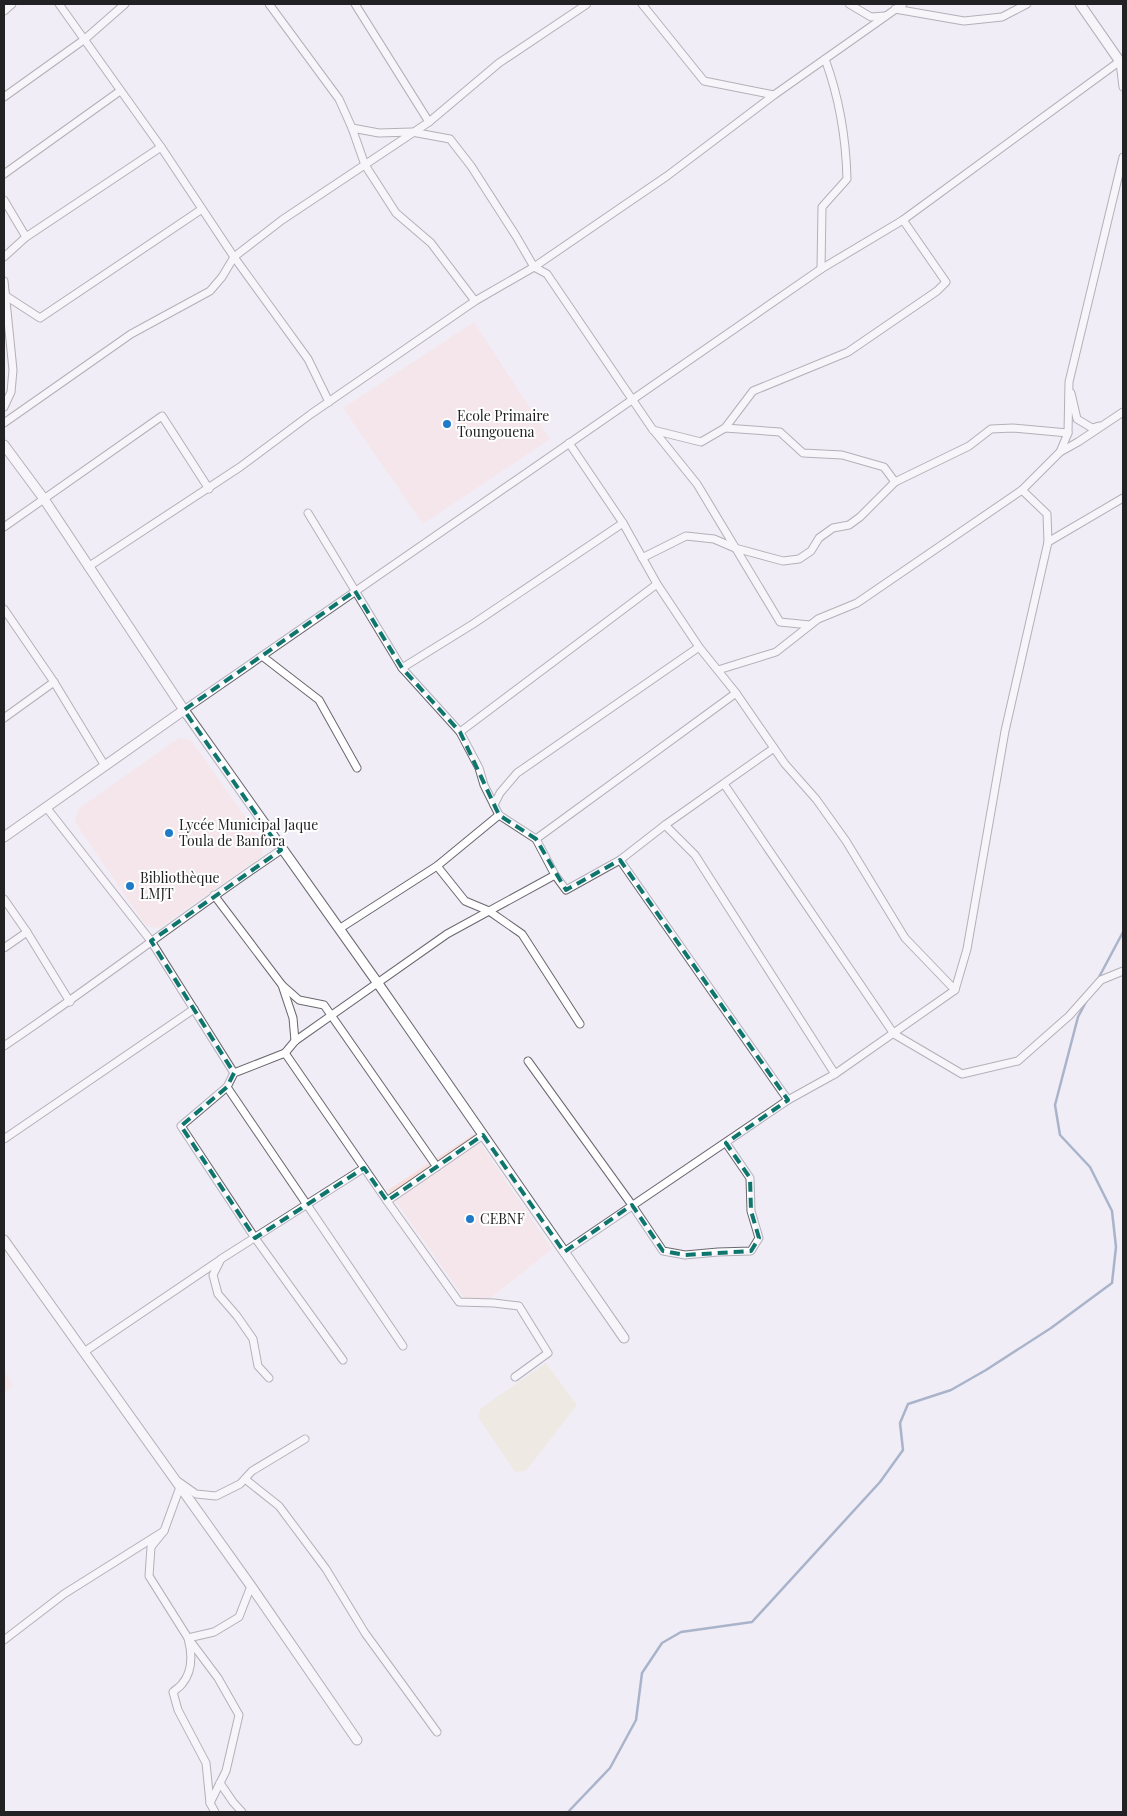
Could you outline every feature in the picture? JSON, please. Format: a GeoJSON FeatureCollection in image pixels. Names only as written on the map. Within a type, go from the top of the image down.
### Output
{"type":"FeatureCollection","features":[{"type":"Feature","properties":{"kind":"street"},"geometry":{"type":"LineString","coordinates":[[4,11],[12,4]]}},
{"type":"Feature","properties":{"kind":"street"},"geometry":{"type":"LineString","coordinates":[[59,4],[161,147],[234,257],[308,359],[328,402]]}},
{"type":"Feature","properties":{"kind":"street"},"geometry":{"type":"LineString","coordinates":[[4,97],[85,39],[125,4]]}},
{"type":"Feature","properties":{"kind":"street"},"geometry":{"type":"LineString","coordinates":[[269,4],[339,99],[365,165],[396,213],[431,244],[475,301]]}},
{"type":"Feature","properties":{"kind":"street"},"geometry":{"type":"LineString","coordinates":[[356,4],[429,122]]}},
{"type":"Feature","properties":{"kind":"street"},"geometry":{"type":"LineString","coordinates":[[4,423],[131,334],[210,291],[222,277],[234,257],[282,220],[429,122],[499,63],[587,4]]}},
{"type":"Feature","properties":{"kind":"street"},"geometry":{"type":"LineString","coordinates":[[642,4],[704,81],[774,95]]}},
{"type":"Feature","properties":{"kind":"street"},"geometry":{"type":"LineString","coordinates":[[849,4],[871,17],[885,16]]}},
{"type":"Feature","properties":{"kind":"street"},"geometry":{"type":"LineString","coordinates":[[88,567],[240,468],[328,402],[475,301],[534,267],[666,176],[774,95],[903,4]]}},
{"type":"Feature","properties":{"kind":"street"},"geometry":{"type":"LineString","coordinates":[[895,10],[964,21],[1002,17],[1027,4]]}},
{"type":"Feature","properties":{"kind":"street"},"geometry":{"type":"LineString","coordinates":[[1080,4],[1122,64],[1123,87]]}},
{"type":"Feature","properties":{"kind":"street"},"geometry":{"type":"LineString","coordinates":[[821,269],[822,207],[846,179],[846,146],[835,86],[825,59]]}},
{"type":"Feature","properties":{"kind":"street"},"geometry":{"type":"LineString","coordinates":[[4,837],[184,710],[821,269],[903,220],[1122,64]]}},
{"type":"Feature","properties":{"kind":"street"},"geometry":{"type":"LineString","coordinates":[[4,174],[120,91]]}},
{"type":"Feature","properties":{"kind":"street"},"geometry":{"type":"LineString","coordinates":[[352,128],[379,133],[412,132],[450,138],[471,166],[534,267],[547,274],[631,400],[697,484],[780,622],[810,626]]}},
{"type":"Feature","properties":{"kind":"street"},"geometry":{"type":"LineString","coordinates":[[4,257],[26,237],[161,147]]}},
{"type":"Feature","properties":{"kind":"street"},"geometry":{"type":"LineString","coordinates":[[1060,452],[1068,433],[1069,382],[1123,157]]}},
{"type":"Feature","properties":{"kind":"street"},"geometry":{"type":"LineString","coordinates":[[4,200],[26,237]]}},
{"type":"Feature","properties":{"kind":"street"},"geometry":{"type":"LineString","coordinates":[[6,296],[40,318],[202,209]]}},
{"type":"Feature","properties":{"kind":"street"},"geometry":{"type":"LineString","coordinates":[[653,430],[701,442],[725,428],[753,391],[848,352],[937,291],[946,282],[903,220]]}},
{"type":"Feature","properties":{"kind":"street"},"geometry":{"type":"LineString","coordinates":[[4,281],[13,370],[10,392],[4,407]]}},
{"type":"Feature","properties":{"kind":"street"},"geometry":{"type":"LineString","coordinates":[[1069,382],[1078,419],[1092,428],[1101,426]]}},
{"type":"Feature","properties":{"kind":"street"},"geometry":{"type":"LineString","coordinates":[[718,670],[776,652],[818,619],[857,604],[1022,490],[1060,452],[1122,413]]}},
{"type":"Feature","properties":{"kind":"street"},"geometry":{"type":"LineString","coordinates":[[4,526],[162,416],[209,488]]}},
{"type":"Feature","properties":{"kind":"street"},"geometry":{"type":"LineString","coordinates":[[725,428],[780,432],[803,453],[842,456],[884,466],[895,482]]}},
{"type":"Feature","properties":{"kind":"street"},"geometry":{"type":"LineString","coordinates":[[642,558],[686,536],[714,539],[735,548],[783,561],[799,559],[811,551],[819,538],[833,528],[849,525],[860,518],[895,482],[969,446],[991,429],[1012,428],[1068,433]]}},
{"type":"Feature","properties":{"kind":"street"},"geometry":{"type":"LineString","coordinates":[[569,443],[623,523],[642,558],[699,647],[736,692],[785,764],[816,799],[846,842],[905,938],[955,990]]}},
{"type":"Feature","properties":{"kind":"street"},"geometry":{"type":"LineString","coordinates":[[4,445],[44,499],[184,710],[281,850],[377,982],[624,1338]]}},
{"type":"Feature","properties":{"kind":"street"},"geometry":{"type":"LineString","coordinates":[[564,1252],[788,1100],[835,1074],[955,990],[968,949],[1005,731],[1048,542],[1047,514],[1022,490]]}},
{"type":"Feature","properties":{"kind":"street"},"geometry":{"type":"LineString","coordinates":[[1048,542],[1123,498]]}},
{"type":"Feature","properties":{"kind":"street"},"geometry":{"type":"LineString","coordinates":[[308,513],[402,668],[460,732],[479,768],[484,785],[499,815],[536,838],[555,875],[566,890],[620,860],[665,825],[774,748]]}},
{"type":"Feature","properties":{"kind":"street"},"geometry":{"type":"LineString","coordinates":[[402,668],[473,624],[623,523]]}},
{"type":"Feature","properties":{"kind":"street"},"geometry":{"type":"LineString","coordinates":[[460,732],[658,584]]}},
{"type":"Feature","properties":{"kind":"street"},"geometry":{"type":"LineString","coordinates":[[4,611],[54,682],[106,766]]}},
{"type":"Feature","properties":{"kind":"street"},"geometry":{"type":"LineString","coordinates":[[494,805],[500,793],[517,772],[699,647]]}},
{"type":"Feature","properties":{"kind":"street"},"geometry":{"type":"LineString","coordinates":[[262,656],[319,700],[358,768]]}},
{"type":"Feature","properties":{"kind":"street"},"geometry":{"type":"LineString","coordinates":[[4,718],[54,682]]}},
{"type":"Feature","properties":{"kind":"street"},"geometry":{"type":"LineString","coordinates":[[536,838],[736,692]]}},
{"type":"Feature","properties":{"kind":"street"},"geometry":{"type":"LineString","coordinates":[[724,784],[894,1034],[962,1074],[1018,1061],[1069,1016],[1101,980],[1123,971]]}},
{"type":"Feature","properties":{"kind":"street"},"geometry":{"type":"LineString","coordinates":[[46,807],[151,942],[234,1073]]}},
{"type":"Feature","properties":{"kind":"street"},"geometry":{"type":"LineString","coordinates":[[339,929],[437,866],[499,815]]}},
{"type":"Feature","properties":{"kind":"street"},"geometry":{"type":"LineString","coordinates":[[665,825],[695,856],[835,1074]]}},
{"type":"Feature","properties":{"kind":"street"},"geometry":{"type":"LineString","coordinates":[[4,1046],[70,1002],[214,895],[281,850]]}},
{"type":"Feature","properties":{"kind":"street"},"geometry":{"type":"LineString","coordinates":[[620,860],[788,1100]]}},
{"type":"Feature","properties":{"kind":"street"},"geometry":{"type":"LineString","coordinates":[[437,866],[465,901],[489,911],[522,934],[580,1024]]}},
{"type":"Feature","properties":{"kind":"street"},"geometry":{"type":"LineString","coordinates":[[343,1360],[255,1238],[181,1126],[227,1087],[234,1073],[285,1053],[294,1041],[447,934],[555,875]]}},
{"type":"Feature","properties":{"kind":"street"},"geometry":{"type":"LineString","coordinates":[[214,895],[282,985],[299,1000],[324,1005],[437,1167]]}},
{"type":"Feature","properties":{"kind":"street"},"geometry":{"type":"LineString","coordinates":[[4,899],[27,932],[70,1002]]}},
{"type":"Feature","properties":{"kind":"street"},"geometry":{"type":"LineString","coordinates":[[4,948],[27,932]]}},
{"type":"Feature","properties":{"kind":"street"},"geometry":{"type":"LineString","coordinates":[[282,985],[293,1018],[294,1041]]}},
{"type":"Feature","properties":{"kind":"street"},"geometry":{"type":"LineString","coordinates":[[4,1139],[194,1009]]}},
{"type":"Feature","properties":{"kind":"street"},"geometry":{"type":"LineString","coordinates":[[285,1053],[386,1201],[459,1302],[519,1306],[548,1353],[515,1377]]}},
{"type":"Feature","properties":{"kind":"street"},"geometry":{"type":"LineString","coordinates":[[528,1061],[664,1251],[685,1255],[751,1251],[759,1238],[751,1211],[750,1178],[726,1143]]}},
{"type":"Feature","properties":{"kind":"street"},"geometry":{"type":"LineString","coordinates":[[227,1087],[403,1346]]}},
{"type":"Feature","properties":{"kind":"street"},"geometry":{"type":"LineString","coordinates":[[386,1201],[482,1135]]}},
{"type":"Feature","properties":{"kind":"street"},"geometry":{"type":"LineString","coordinates":[[84,1352],[221,1259],[364,1168]]}},
{"type":"Feature","properties":{"kind":"street"},"geometry":{"type":"LineString","coordinates":[[4,1240],[251,1586],[357,1740]]}},
{"type":"Feature","properties":{"kind":"street"},"geometry":{"type":"LineString","coordinates":[[221,1259],[213,1275],[218,1294],[253,1339],[258,1366],[268,1378]]}},
{"type":"Feature","properties":{"kind":"street"},"geometry":{"type":"LineString","coordinates":[[174,1478],[196,1494],[216,1496],[240,1484],[252,1472],[305,1439]]}},
{"type":"Feature","properties":{"kind":"street"},"geometry":{"type":"LineString","coordinates":[[245,1478],[279,1506],[326,1568],[365,1633],[437,1732]]}},
{"type":"Feature","properties":{"kind":"street"},"geometry":{"type":"LineString","coordinates":[[180,1487],[164,1531],[151,1547],[149,1576],[188,1638],[218,1678],[239,1715],[226,1771],[210,1803]]}},
{"type":"Feature","properties":{"kind":"street"},"geometry":{"type":"LineString","coordinates":[[4,1640],[64,1594],[164,1531]]}},
{"type":"Feature","properties":{"kind":"street"},"geometry":{"type":"LineString","coordinates":[[188,1638],[214,1632],[239,1617],[251,1586]]}},
{"type":"Feature","properties":{"kind":"street"},"geometry":{"type":"LineString","coordinates":[[188,1638],[191,1648],[190,1672],[182,1684],[173,1692],[175,1702],[186,1727],[206,1763],[210,1803],[215,1812]]}},
{"type":"Feature","properties":{"kind":"street"},"geometry":{"type":"LineString","coordinates":[[220,1783],[242,1812]]}},
{"type":"Feature","properties":{"kind":"highlighted area"},"geometry":{"type":"Polygon","coordinates":[[[355,591],[402,668],[460,732],[499,815],[536,839],[566,890],[620,860],[788,1100],[726,1143],[750,1178],[751,1211],[759,1238],[751,1251],[685,1255],[663,1251],[632,1205],[564,1252],[483,1135],[387,1201],[364,1168],[255,1238],[181,1126],[227,1087],[234,1073],[151,941],[281,850],[184,710],[355,591]]]}},
{"type":"Feature","properties":{"kind":"shaded area","name":"Ecole Primaire Toungouena"},"geometry":{"type":"Polygon","coordinates":[[[474,322],[550,439],[423,524],[343,408],[474,322]]]}},
{"type":"Feature","properties":{"kind":"shaded area","name":"Lycée Municipal Jaque Toula de Banfora"},"geometry":{"type":"Polygon","coordinates":[[[179,738],[191,740],[264,844],[262,856],[159,928],[146,926],[75,822],[78,809],[179,738]]]}},
{"type":"Feature","properties":{"kind":"shaded area","name":"CEBNF"},"geometry":{"type":"Polygon","coordinates":[[[474,1134],[552,1249],[489,1299],[464,1298],[388,1190],[474,1134]]]}},
{"type":"Feature","properties":{"kind":"shaded area"},"geometry":{"type":"Polygon","coordinates":[[[546,1363],[577,1405],[526,1471],[515,1472],[478,1417],[481,1408],[546,1363]]]}},
{"type":"Feature","properties":{"kind":"shaded area"},"geometry":{"type":"Polygon","coordinates":[[[4,1370],[13,1386],[4,1393],[4,1370]]]}},
{"type":"Feature","properties":{"kind":"waterway"},"geometry":{"type":"LineString","coordinates":[[1098,979],[1123,932]]}},
{"type":"Feature","properties":{"kind":"waterway"},"geometry":{"type":"LineString","coordinates":[[568,1812],[610,1768],[636,1720],[642,1673],[662,1643],[681,1632],[752,1622],[880,1482],[903,1450],[900,1423],[908,1404],[951,1390],[986,1370],[1051,1328],[1112,1283],[1116,1247],[1112,1211],[1090,1167],[1060,1135],[1055,1105],[1078,1017],[1087,1000]]}},
{"type":"Feature","properties":{"kind":"place","name":"Ecole Primaire Toungouena"},"geometry":{"type":"Point","coordinates":[447,424]}},
{"type":"Feature","properties":{"kind":"place","name":"Lycée Municipal Jaque Toula de Banfora"},"geometry":{"type":"Point","coordinates":[169,833]}},
{"type":"Feature","properties":{"kind":"place","name":"Bibliothèque LMJT"},"geometry":{"type":"Point","coordinates":[130,886]}},
{"type":"Feature","properties":{"kind":"place","name":"CEBNF"},"geometry":{"type":"Point","coordinates":[470,1219]}}]}
